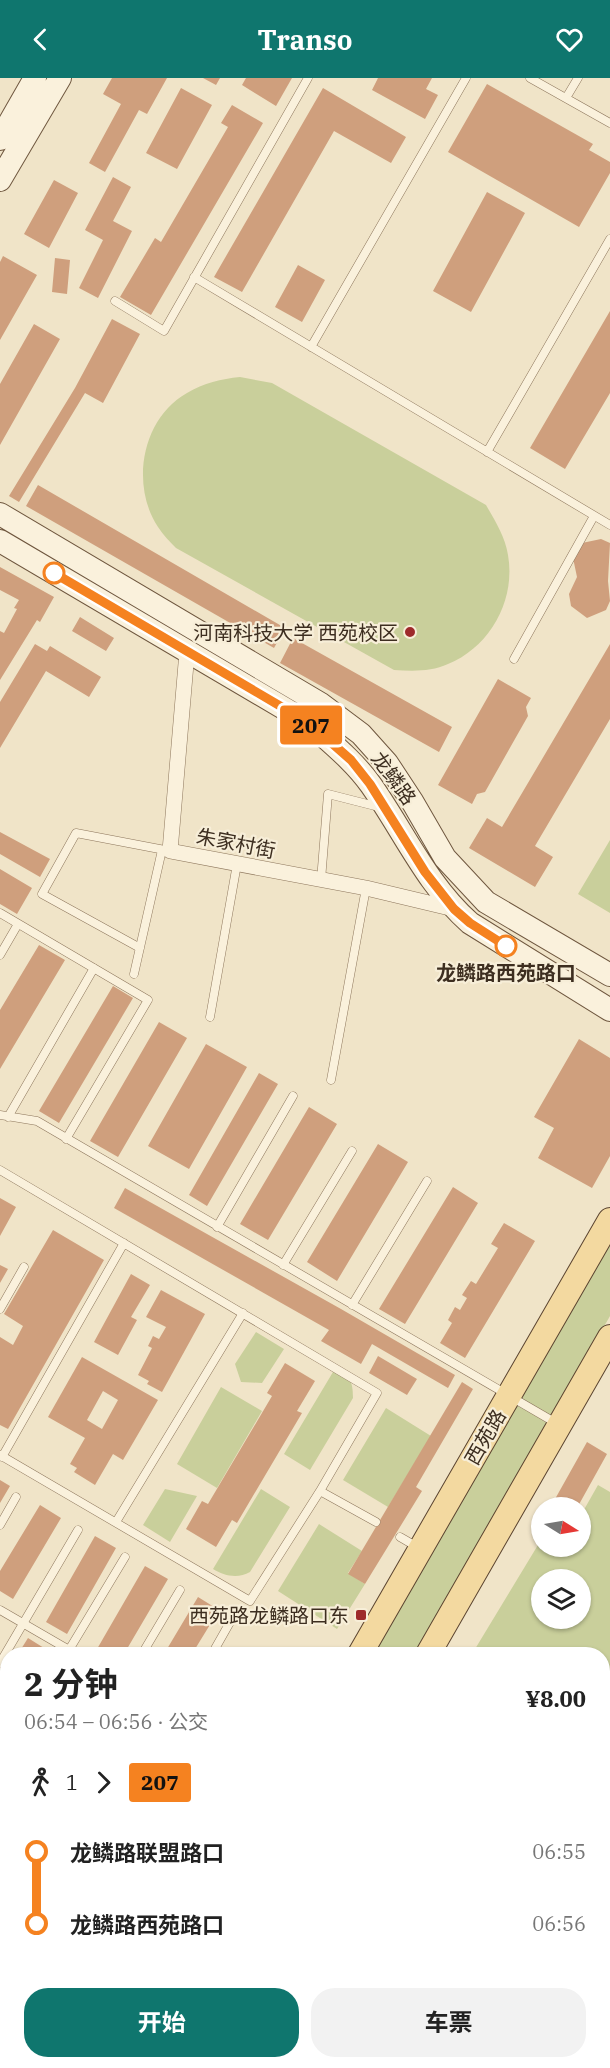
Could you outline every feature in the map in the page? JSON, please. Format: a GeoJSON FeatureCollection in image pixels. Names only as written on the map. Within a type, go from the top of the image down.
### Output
{"type":"FeatureCollection","features":[{"type":"Feature","properties":{"kind":"main road"},"geometry":{"type":"LineString","coordinates":[[0,139],[35,78]]}},
{"type":"Feature","properties":{"kind":"main road"},"geometry":{"type":"LineString","coordinates":[[0,180],[60,78]]}},
{"type":"Feature","properties":{"kind":"main road","name":"龙鳞路"},"geometry":{"type":"LineString","coordinates":[[0,514],[340,717],[362,735],[387,763],[445,858],[486,902],[610,975]]}},
{"type":"Feature","properties":{"kind":"main road","name":"龙鳞路"},"geometry":{"type":"LineString","coordinates":[[0,541],[309,723],[351,760],[387,810],[425,872],[454,909],[470,923],[610,1010]]}},
{"type":"Feature","properties":{"kind":"main road","name":"西苑路"},"geometry":{"type":"LineString","coordinates":[[363,1647],[410,1543],[508,1396],[610,1220]]}},
{"type":"Feature","properties":{"kind":"main road"},"geometry":{"type":"LineString","coordinates":[[432,1647],[610,1337]]}},
{"type":"Feature","properties":{"kind":"street","name":"朱家村街"},"geometry":{"type":"LineString","coordinates":[[187,652],[166,851],[366,888],[454,909]]}},
{"type":"Feature","properties":{"kind":"lane"},"geometry":{"type":"LineString","coordinates":[[115,301],[164,331],[308,78]]}},
{"type":"Feature","properties":{"kind":"lane"},"geometry":{"type":"LineString","coordinates":[[311,347],[466,78]]}},
{"type":"Feature","properties":{"kind":"lane"},"geometry":{"type":"LineString","coordinates":[[530,78],[610,123]]}},
{"type":"Feature","properties":{"kind":"lane"},"geometry":{"type":"LineString","coordinates":[[566,98],[578,78]]}},
{"type":"Feature","properties":{"kind":"lane"},"geometry":{"type":"LineString","coordinates":[[487,452],[610,239]]}},
{"type":"Feature","properties":{"kind":"lane"},"geometry":{"type":"LineString","coordinates":[[194,277],[610,525]]}},
{"type":"Feature","properties":{"kind":"lane"},"geometry":{"type":"LineString","coordinates":[[514,659],[594,516]]}},
{"type":"Feature","properties":{"kind":"lane"},"geometry":{"type":"LineString","coordinates":[[321,880],[328,794],[387,810]]}},
{"type":"Feature","properties":{"kind":"lane"},"geometry":{"type":"LineString","coordinates":[[134,974],[166,851],[76,833],[42,894],[140,948]]}},
{"type":"Feature","properties":{"kind":"lane"},"geometry":{"type":"LineString","coordinates":[[210,1017],[237,864]]}},
{"type":"Feature","properties":{"kind":"lane"},"geometry":{"type":"LineString","coordinates":[[331,1080],[366,888]]}},
{"type":"Feature","properties":{"kind":"lane"},"geometry":{"type":"LineString","coordinates":[[0,913],[148,1000],[66,1138]]}},
{"type":"Feature","properties":{"kind":"lane"},"geometry":{"type":"LineString","coordinates":[[0,955],[18,924]]}},
{"type":"Feature","properties":{"kind":"lane"},"geometry":{"type":"LineString","coordinates":[[94,968],[4,1116],[37,1121],[560,1425]]}},
{"type":"Feature","properties":{"kind":"lane"},"geometry":{"type":"LineString","coordinates":[[217,1227],[293,1096]]}},
{"type":"Feature","properties":{"kind":"lane"},"geometry":{"type":"LineString","coordinates":[[283,1265],[352,1151]]}},
{"type":"Feature","properties":{"kind":"lane"},"geometry":{"type":"LineString","coordinates":[[0,1170],[243,1313],[377,1393],[320,1491],[250,1600],[1,1456],[124,1243]]}},
{"type":"Feature","properties":{"kind":"lane"},"geometry":{"type":"LineString","coordinates":[[352,1305],[427,1180]]}},
{"type":"Feature","properties":{"kind":"lane"},"geometry":{"type":"LineString","coordinates":[[0,1309],[24,1267]]}},
{"type":"Feature","properties":{"kind":"lane"},"geometry":{"type":"LineString","coordinates":[[116,1522],[243,1313]]}},
{"type":"Feature","properties":{"kind":"lane"},"geometry":{"type":"LineString","coordinates":[[320,1491],[376,1522]]}},
{"type":"Feature","properties":{"kind":"lane"},"geometry":{"type":"LineString","coordinates":[[0,1525],[16,1497]]}},
{"type":"Feature","properties":{"kind":"lane"},"geometry":{"type":"LineString","coordinates":[[10,1647],[78,1530]]}},
{"type":"Feature","properties":{"kind":"lane"},"geometry":{"type":"LineString","coordinates":[[75,1647],[125,1557]]}},
{"type":"Feature","properties":{"kind":"lane"},"geometry":{"type":"LineString","coordinates":[[146,1647],[180,1590]]}},
{"type":"Feature","properties":{"kind":"lane"},"geometry":{"type":"LineString","coordinates":[[0,1610],[64,1647]]}},
{"type":"Feature","properties":{"kind":"lane"},"geometry":{"type":"LineString","coordinates":[[216,1647],[232,1617]]}},
{"type":"Feature","properties":{"kind":"green space"},"geometry":{"type":"Polygon","coordinates":[[[240,377],[272,383],[486,505],[505,541],[508,555],[508,589],[497,620],[476,646],[442,667],[394,670],[176,548],[167,538],[149,510],[144,492],[145,454],[151,435],[172,404],[187,393],[213,382],[240,377]]]}},
{"type":"Feature","properties":{"kind":"green space"},"geometry":{"type":"Polygon","coordinates":[[[610,840],[610,913],[578,894],[610,840]]]}},
{"type":"Feature","properties":{"kind":"green space"},"geometry":{"type":"Polygon","coordinates":[[[610,1243],[610,1316],[421,1647],[373,1647],[610,1243]]]}},
{"type":"Feature","properties":{"kind":"green space"},"geometry":{"type":"Polygon","coordinates":[[[256,1332],[284,1349],[262,1383],[241,1382],[235,1364],[256,1332]]]}},
{"type":"Feature","properties":{"kind":"green space"},"geometry":{"type":"Polygon","coordinates":[[[333,1372],[349,1379],[353,1398],[310,1470],[284,1454],[333,1372]]]}},
{"type":"Feature","properties":{"kind":"green space"},"geometry":{"type":"Polygon","coordinates":[[[221,1387],[262,1411],[217,1488],[177,1464],[221,1387]]]}},
{"type":"Feature","properties":{"kind":"green space"},"geometry":{"type":"Polygon","coordinates":[[[386,1408],[431,1436],[388,1507],[343,1480],[386,1408]]]}},
{"type":"Feature","properties":{"kind":"green space"},"geometry":{"type":"Polygon","coordinates":[[[598,1485],[610,1492],[610,1647],[476,1647],[531,1557],[591,1557],[591,1497],[598,1485]]]}},
{"type":"Feature","properties":{"kind":"green space"},"geometry":{"type":"Polygon","coordinates":[[[165,1489],[197,1496],[170,1542],[143,1525],[165,1489]]]}},
{"type":"Feature","properties":{"kind":"green space"},"geometry":{"type":"Polygon","coordinates":[[[261,1489],[290,1507],[250,1572],[236,1576],[226,1575],[213,1569],[261,1489]]]}},
{"type":"Feature","properties":{"kind":"green space"},"geometry":{"type":"Polygon","coordinates":[[[319,1524],[362,1551],[348,1573],[365,1584],[337,1629],[278,1591],[319,1524]]]}},
{"type":"Feature","properties":{"kind":"building"},"geometry":{"type":"Polygon","coordinates":[[[112,78],[167,78],[147,114],[139,110],[105,172],[89,163],[121,104],[103,94],[112,78]]]}},
{"type":"Feature","properties":{"kind":"building"},"geometry":{"type":"Polygon","coordinates":[[[203,78],[220,78],[216,85],[203,78]]]}},
{"type":"Feature","properties":{"kind":"building"},"geometry":{"type":"Polygon","coordinates":[[[246,78],[292,78],[276,106],[242,85],[246,78]]]}},
{"type":"Feature","properties":{"kind":"building"},"geometry":{"type":"Polygon","coordinates":[[[378,78],[432,78],[426,89],[438,95],[425,119],[372,90],[378,78]]]}},
{"type":"Feature","properties":{"kind":"building"},"geometry":{"type":"Polygon","coordinates":[[[487,84],[593,144],[589,150],[610,162],[610,173],[579,227],[448,152],[487,84]]]}},
{"type":"Feature","properties":{"kind":"building"},"geometry":{"type":"Polygon","coordinates":[[[181,88],[212,105],[177,169],[146,153],[181,88]]]}},
{"type":"Feature","properties":{"kind":"building"},"geometry":{"type":"Polygon","coordinates":[[[323,88],[406,137],[391,163],[334,131],[242,292],[214,277],[323,88]]]}},
{"type":"Feature","properties":{"kind":"building"},"geometry":{"type":"Polygon","coordinates":[[[232,105],[263,123],[151,315],[120,297],[155,238],[161,242],[228,127],[221,123],[232,105]]]}},
{"type":"Feature","properties":{"kind":"building"},"geometry":{"type":"Polygon","coordinates":[[[113,177],[131,187],[113,221],[132,231],[98,298],[79,288],[103,240],[85,230],[113,177]]]}},
{"type":"Feature","properties":{"kind":"building"},"geometry":{"type":"Polygon","coordinates":[[[54,180],[78,193],[49,248],[24,234],[54,180]]]}},
{"type":"Feature","properties":{"kind":"building"},"geometry":{"type":"Polygon","coordinates":[[[487,192],[525,213],[471,312],[433,291],[487,192]]]}},
{"type":"Feature","properties":{"kind":"building"},"geometry":{"type":"Polygon","coordinates":[[[3,256],[37,275],[0,340],[0,262],[3,256]]]}},
{"type":"Feature","properties":{"kind":"building"},"geometry":{"type":"Polygon","coordinates":[[[55,258],[70,260],[67,294],[52,292],[55,258]]]}},
{"type":"Feature","properties":{"kind":"building"},"geometry":{"type":"Polygon","coordinates":[[[298,265],[325,280],[302,322],[275,307],[298,265]]]}},
{"type":"Feature","properties":{"kind":"building"},"geometry":{"type":"Polygon","coordinates":[[[610,311],[610,393],[565,469],[530,448],[610,311]]]}},
{"type":"Feature","properties":{"kind":"building"},"geometry":{"type":"Polygon","coordinates":[[[112,319],[140,334],[103,403],[85,393],[19,502],[9,496],[75,388],[112,319]]]}},
{"type":"Feature","properties":{"kind":"building"},"geometry":{"type":"Polygon","coordinates":[[[34,324],[60,339],[0,445],[0,384],[34,324]]]}},
{"type":"Feature","properties":{"kind":"building"},"geometry":{"type":"Polygon","coordinates":[[[38,485],[285,628],[274,648],[26,506],[38,485]]]}},
{"type":"Feature","properties":{"kind":"building"},"geometry":{"type":"Polygon","coordinates":[[[601,539],[610,543],[608,581],[610,601],[606,610],[587,618],[571,606],[569,594],[577,577],[573,558],[582,543],[601,539]]]}},
{"type":"Feature","properties":{"kind":"building"},"geometry":{"type":"Polygon","coordinates":[[[0,567],[54,597],[40,622],[37,620],[0,680],[0,631],[4,633],[17,609],[14,608],[19,600],[0,590],[0,567]]]}},
{"type":"Feature","properties":{"kind":"building"},"geometry":{"type":"Polygon","coordinates":[[[80,617],[114,638],[106,651],[72,631],[80,617]]]}},
{"type":"Feature","properties":{"kind":"building"},"geometry":{"type":"Polygon","coordinates":[[[293,638],[452,727],[439,752],[280,663],[293,638]]]}},
{"type":"Feature","properties":{"kind":"building"},"geometry":{"type":"Polygon","coordinates":[[[35,644],[47,651],[50,646],[101,677],[89,697],[46,671],[0,748],[0,702],[35,644]]]}},
{"type":"Feature","properties":{"kind":"building"},"geometry":{"type":"Polygon","coordinates":[[[610,644],[610,719],[535,846],[553,857],[535,887],[469,848],[487,818],[502,827],[610,644]]]}},
{"type":"Feature","properties":{"kind":"building"},"geometry":{"type":"Polygon","coordinates":[[[498,679],[531,698],[526,707],[528,716],[485,792],[477,794],[472,804],[438,785],[498,679]]]}},
{"type":"Feature","properties":{"kind":"building"},"geometry":{"type":"Polygon","coordinates":[[[0,832],[50,859],[40,877],[0,854],[0,832]]]}},
{"type":"Feature","properties":{"kind":"building"},"geometry":{"type":"Polygon","coordinates":[[[0,869],[32,888],[17,914],[0,904],[0,869]]]}},
{"type":"Feature","properties":{"kind":"building"},"geometry":{"type":"Polygon","coordinates":[[[39,945],[65,960],[0,1069],[0,1010],[39,945]]]}},
{"type":"Feature","properties":{"kind":"building"},"geometry":{"type":"Polygon","coordinates":[[[113,986],[133,998],[59,1123],[39,1111],[113,986]]]}},
{"type":"Feature","properties":{"kind":"building"},"geometry":{"type":"Polygon","coordinates":[[[159,1022],[187,1038],[118,1157],[90,1141],[159,1022]]]}},
{"type":"Feature","properties":{"kind":"building"},"geometry":{"type":"Polygon","coordinates":[[[579,1039],[610,1058],[610,1156],[592,1188],[538,1158],[554,1128],[534,1117],[579,1039]]]}},
{"type":"Feature","properties":{"kind":"building"},"geometry":{"type":"Polygon","coordinates":[[[206,1044],[247,1067],[189,1169],[148,1146],[206,1044]]]}},
{"type":"Feature","properties":{"kind":"building"},"geometry":{"type":"Polygon","coordinates":[[[259,1073],[278,1084],[207,1206],[189,1195],[259,1073]]]}},
{"type":"Feature","properties":{"kind":"building"},"geometry":{"type":"Polygon","coordinates":[[[309,1107],[337,1124],[268,1240],[240,1224],[309,1107]]]}},
{"type":"Feature","properties":{"kind":"building"},"geometry":{"type":"Polygon","coordinates":[[[378,1144],[408,1162],[337,1281],[307,1262],[378,1144]]]}},
{"type":"Feature","properties":{"kind":"building"},"geometry":{"type":"Polygon","coordinates":[[[453,1187],[478,1203],[405,1324],[379,1309],[453,1187]]]}},
{"type":"Feature","properties":{"kind":"building"},"geometry":{"type":"Polygon","coordinates":[[[125,1188],[455,1375],[448,1388],[372,1344],[361,1364],[321,1341],[329,1330],[114,1208],[125,1188]]]}},
{"type":"Feature","properties":{"kind":"building"},"geometry":{"type":"Polygon","coordinates":[[[0,1198],[16,1207],[0,1236],[0,1198]]]}},
{"type":"Feature","properties":{"kind":"building"},"geometry":{"type":"Polygon","coordinates":[[[504,1223],[535,1241],[465,1358],[440,1343],[452,1323],[448,1320],[455,1307],[460,1310],[467,1298],[462,1295],[471,1281],[476,1284],[498,1248],[491,1244],[504,1223]]]}},
{"type":"Feature","properties":{"kind":"building"},"geometry":{"type":"Polygon","coordinates":[[[53,1230],[104,1260],[8,1429],[0,1425],[0,1337],[13,1345],[23,1326],[4,1314],[53,1230]]]}},
{"type":"Feature","properties":{"kind":"building"},"geometry":{"type":"Polygon","coordinates":[[[0,1265],[8,1269],[0,1283],[0,1265]]]}},
{"type":"Feature","properties":{"kind":"building"},"geometry":{"type":"Polygon","coordinates":[[[131,1274],[150,1285],[131,1317],[137,1320],[118,1355],[94,1342],[131,1274]]]}},
{"type":"Feature","properties":{"kind":"building"},"geometry":{"type":"Polygon","coordinates":[[[161,1290],[205,1314],[162,1392],[147,1384],[149,1381],[138,1375],[152,1348],[148,1346],[153,1336],[159,1339],[166,1327],[146,1317],[161,1290]]]}},
{"type":"Feature","properties":{"kind":"building"},"geometry":{"type":"Polygon","coordinates":[[[378,1356],[417,1379],[407,1395],[369,1373],[378,1356]]]}},
{"type":"Feature","properties":{"kind":"building"},"geometry":{"type":"Polygon","coordinates":[[[82,1357],[158,1400],[123,1460],[113,1454],[95,1485],[74,1472],[77,1468],[70,1464],[85,1438],[48,1417],[82,1357]],[[103,1391],[87,1420],[102,1429],[118,1400],[103,1391]]]}},
{"type":"Feature","properties":{"kind":"building"},"geometry":{"type":"Polygon","coordinates":[[[285,1363],[315,1381],[297,1411],[302,1413],[237,1523],[232,1520],[216,1547],[186,1529],[202,1501],[208,1504],[272,1396],[267,1393],[285,1363]]]}},
{"type":"Feature","properties":{"kind":"building"},"geometry":{"type":"Polygon","coordinates":[[[462,1382],[473,1389],[416,1487],[422,1491],[365,1584],[348,1574],[462,1382]]]}},
{"type":"Feature","properties":{"kind":"building"},"geometry":{"type":"Polygon","coordinates":[[[587,1442],[607,1454],[583,1497],[556,1497],[587,1442]]]}},
{"type":"Feature","properties":{"kind":"building"},"geometry":{"type":"Polygon","coordinates":[[[0,1480],[10,1486],[0,1503],[0,1480]]]}},
{"type":"Feature","properties":{"kind":"building"},"geometry":{"type":"Polygon","coordinates":[[[40,1505],[61,1518],[13,1599],[0,1591],[0,1571],[40,1505]]]}},
{"type":"Feature","properties":{"kind":"building"},"geometry":{"type":"Polygon","coordinates":[[[95,1536],[116,1548],[67,1634],[46,1622],[95,1536]]]}},
{"type":"Feature","properties":{"kind":"building"},"geometry":{"type":"Polygon","coordinates":[[[145,1566],[168,1579],[128,1647],[98,1647],[145,1566]]]}},
{"type":"Feature","properties":{"kind":"building"},"geometry":{"type":"Polygon","coordinates":[[[198,1597],[219,1610],[196,1647],[168,1647],[198,1597]]]}},
{"type":"Feature","properties":{"kind":"building"},"geometry":{"type":"Polygon","coordinates":[[[28,1638],[42,1647],[22,1647],[28,1638]]]}},
{"type":"Feature","properties":{"kind":"bus line","name":"207"},"geometry":{"type":"LineString","coordinates":[[54,573],[309,723],[351,760],[370,784],[425,872],[454,909],[470,923],[506,946]]}},
{"type":"Feature","properties":{"kind":"place","name":"河南科技大学 西苑校区"},"geometry":{"type":"Point","coordinates":[410,632]}},
{"type":"Feature","properties":{"kind":"place","name":"龙鳞路西苑路口"},"geometry":{"type":"Point","coordinates":[506,946]}},
{"type":"Feature","properties":{"kind":"place","name":"西苑路龙鳞路口东"},"geometry":{"type":"Point","coordinates":[361,1615]}}]}
